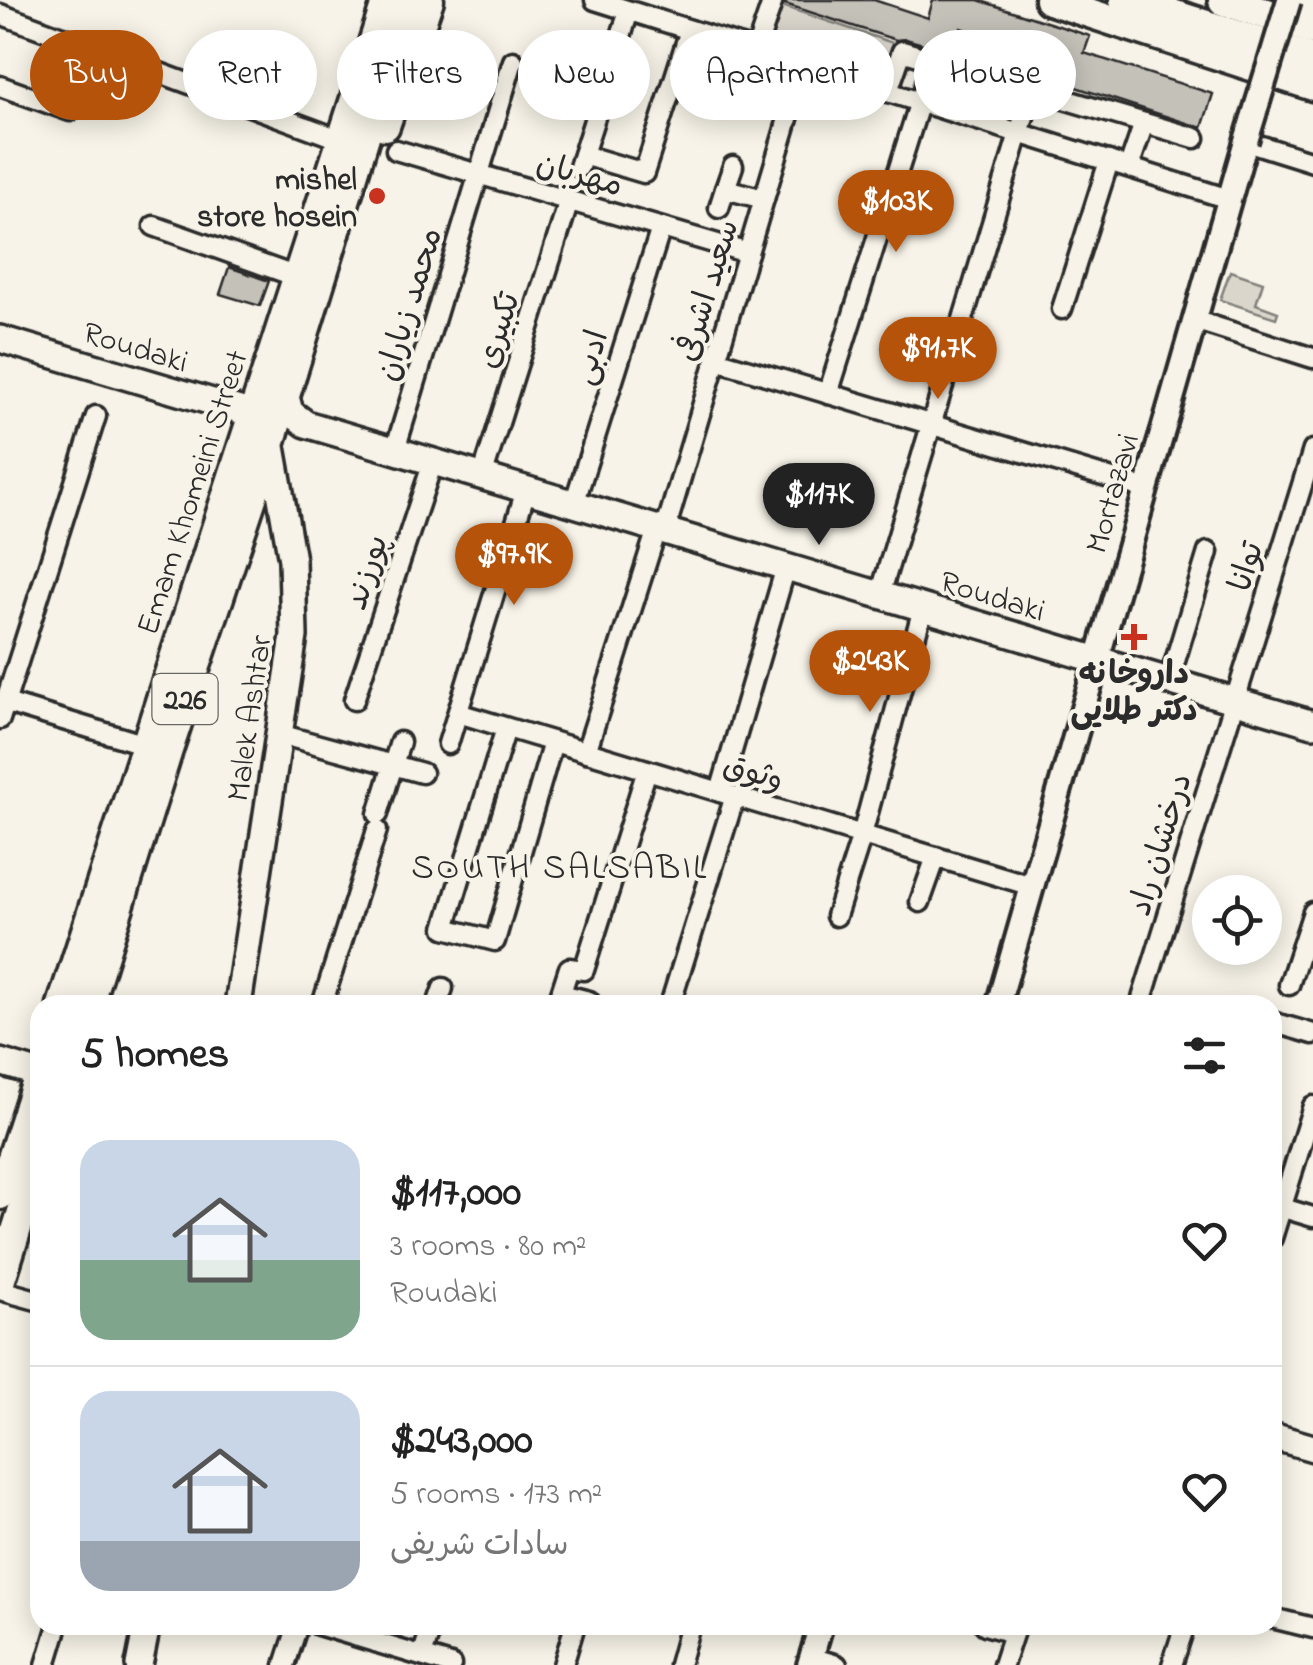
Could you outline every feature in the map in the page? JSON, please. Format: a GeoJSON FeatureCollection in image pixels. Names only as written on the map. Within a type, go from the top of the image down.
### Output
{"type":"FeatureCollection","features":[{"type":"Feature","properties":{"kind":"highway"},"geometry":{"type":"LineString","coordinates":[[1125,0],[1313,60]]}},
{"type":"Feature","properties":{"kind":"highway"},"geometry":{"type":"LineString","coordinates":[[1224,0],[1313,29]]}},
{"type":"Feature","properties":{"kind":"main road"},"geometry":{"type":"LineString","coordinates":[[330,214],[328,136],[367,0]]}},
{"type":"Feature","properties":{"kind":"main road","name":"Emam Khomeini Street"},"geometry":{"type":"LineString","coordinates":[[379,30],[386,0]]}},
{"type":"Feature","properties":{"kind":"main road","name":"Emam Khomeini Street"},"geometry":{"type":"LineString","coordinates":[[394,30],[407,0]]}},
{"type":"Feature","properties":{"kind":"main road"},"geometry":{"type":"LineString","coordinates":[[330,214],[384,131],[429,0]]}},
{"type":"Feature","properties":{"kind":"main road"},"geometry":{"type":"LineString","coordinates":[[1049,0],[1313,86]]}},
{"type":"Feature","properties":{"kind":"main road","name":"Emam Khomeini Street"},"geometry":{"type":"LineString","coordinates":[[66,995],[271,441],[358,120]]}},
{"type":"Feature","properties":{"kind":"main road","name":"Emam Khomeini Street"},"geometry":{"type":"LineString","coordinates":[[91,995],[143,794],[146,744],[297,277],[330,214]]}},
{"type":"Feature","properties":{"kind":"main road","name":"Roudaki"},"geometry":{"type":"LineString","coordinates":[[1,344],[252,414]]}},
{"type":"Feature","properties":{"kind":"main road","name":"Roudaki"},"geometry":{"type":"LineString","coordinates":[[284,393],[290,412],[309,425],[1313,724]]}},
{"type":"Feature","properties":{"kind":"main road","name":"Malek Ashtar"},"geometry":{"type":"LineString","coordinates":[[240,995],[294,636],[295,598],[271,441]]}},
{"type":"Feature","properties":{"kind":"main road"},"geometry":{"type":"LineString","coordinates":[[0,1062],[30,1070]]}},
{"type":"Feature","properties":{"kind":"main road"},"geometry":{"type":"LineString","coordinates":[[0,1196],[30,1104]]}},
{"type":"Feature","properties":{"kind":"main road"},"geometry":{"type":"LineString","coordinates":[[0,1282],[30,1187]]}},
{"type":"Feature","properties":{"kind":"main road"},"geometry":{"type":"LineString","coordinates":[[1282,1439],[1313,1448]]}},
{"type":"Feature","properties":{"kind":"main road"},"geometry":{"type":"LineString","coordinates":[[140,1665],[145,1635]]}},
{"type":"Feature","properties":{"kind":"street"},"geometry":{"type":"LineString","coordinates":[[763,30],[773,0]]}},
{"type":"Feature","properties":{"kind":"street","name":"Mortazavi"},"geometry":{"type":"LineString","coordinates":[[1001,995],[1289,0]]}},
{"type":"Feature","properties":{"kind":"street"},"geometry":{"type":"LineString","coordinates":[[604,1],[690,30]]}},
{"type":"Feature","properties":{"kind":"street"},"geometry":{"type":"LineString","coordinates":[[629,11],[581,161],[644,174],[670,93]]}},
{"type":"Feature","properties":{"kind":"street"},"geometry":{"type":"LineString","coordinates":[[0,14],[328,136]]}},
{"type":"Feature","properties":{"kind":"street"},"geometry":{"type":"LineString","coordinates":[[894,74],[902,51],[914,55]]}},
{"type":"Feature","properties":{"kind":"street","name":"محمد زیاران"},"geometry":{"type":"LineString","coordinates":[[394,450],[513,61]]}},
{"type":"Feature","properties":{"kind":"street"},"geometry":{"type":"LineString","coordinates":[[0,86],[30,97]]}},
{"type":"Feature","properties":{"kind":"street"},"geometry":{"type":"LineString","coordinates":[[1076,103],[1196,138]]}},
{"type":"Feature","properties":{"kind":"street","name":"سعید اشرفی"},"geometry":{"type":"LineString","coordinates":[[586,752],[716,360],[788,120]]}},
{"type":"Feature","properties":{"kind":"street"},"geometry":{"type":"LineString","coordinates":[[828,394],[914,120]]}},
{"type":"Feature","properties":{"kind":"street"},"geometry":{"type":"LineString","coordinates":[[979,120],[1229,198]]}},
{"type":"Feature","properties":{"kind":"street"},"geometry":{"type":"LineString","coordinates":[[880,595],[1023,120]]}},
{"type":"Feature","properties":{"kind":"street"},"geometry":{"type":"LineString","coordinates":[[1129,167],[1144,122]]}},
{"type":"Feature","properties":{"kind":"street"},"geometry":{"type":"LineString","coordinates":[[1246,140],[1313,162]]}},
{"type":"Feature","properties":{"kind":"street","name":"مهربان"},"geometry":{"type":"LineString","coordinates":[[396,150],[748,254]]}},
{"type":"Feature","properties":{"kind":"street"},"geometry":{"type":"LineString","coordinates":[[1062,309],[1109,161]]}},
{"type":"Feature","properties":{"kind":"street"},"geometry":{"type":"LineString","coordinates":[[718,208],[733,166]]}},
{"type":"Feature","properties":{"kind":"street"},"geometry":{"type":"LineString","coordinates":[[725,189],[764,199]]}},
{"type":"Feature","properties":{"kind":"street","name":"تکبیری"},"geometry":{"type":"LineString","coordinates":[[482,476],[569,201]]}},
{"type":"Feature","properties":{"kind":"street"},"geometry":{"type":"LineString","coordinates":[[154,226],[297,277]]}},
{"type":"Feature","properties":{"kind":"street","name":"ادبی"},"geometry":{"type":"LineString","coordinates":[[574,504],[661,228]]}},
{"type":"Feature","properties":{"kind":"street"},"geometry":{"type":"LineString","coordinates":[[1194,320],[1313,358]]}},
{"type":"Feature","properties":{"kind":"street"},"geometry":{"type":"LineString","coordinates":[[716,360],[1146,490]]}},
{"type":"Feature","properties":{"kind":"street"},"geometry":{"type":"LineString","coordinates":[[96,416],[2,708],[146,744]]}},
{"type":"Feature","properties":{"kind":"street","name":"توانا"},"geometry":{"type":"LineString","coordinates":[[1235,701],[1313,450]]}},
{"type":"Feature","properties":{"kind":"street","name":"پورزند"},"geometry":{"type":"LineString","coordinates":[[354,700],[433,462]]}},
{"type":"Feature","properties":{"kind":"street"},"geometry":{"type":"LineString","coordinates":[[448,744],[526,490]]}},
{"type":"Feature","properties":{"kind":"street"},"geometry":{"type":"LineString","coordinates":[[1168,682],[1208,552]]}},
{"type":"Feature","properties":{"kind":"street"},"geometry":{"type":"LineString","coordinates":[[673,995],[786,568]]}},
{"type":"Feature","properties":{"kind":"street"},"geometry":{"type":"LineString","coordinates":[[836,916],[923,608]]}},
{"type":"Feature","properties":{"kind":"street","name":"درخشان راد"},"geometry":{"type":"LineString","coordinates":[[1143,995],[1235,701]]}},
{"type":"Feature","properties":{"kind":"street","name":"وثوق"},"geometry":{"type":"LineString","coordinates":[[458,713],[1032,886]]}},
{"type":"Feature","properties":{"kind":"street"},"geometry":{"type":"LineString","coordinates":[[506,728],[445,928],[495,941],[552,742]]}},
{"type":"Feature","properties":{"kind":"street"},"geometry":{"type":"LineString","coordinates":[[279,734],[422,774]]}},
{"type":"Feature","properties":{"kind":"street"},"geometry":{"type":"LineString","coordinates":[[325,995],[400,742]]}},
{"type":"Feature","properties":{"kind":"street"},"geometry":{"type":"LineString","coordinates":[[560,995],[568,968],[584,970],[647,770]]}},
{"type":"Feature","properties":{"kind":"street"},"geometry":{"type":"LineString","coordinates":[[920,902],[936,857]]}},
{"type":"Feature","properties":{"kind":"street"},"geometry":{"type":"LineString","coordinates":[[1289,985],[1313,912]]}},
{"type":"Feature","properties":{"kind":"street"},"geometry":{"type":"LineString","coordinates":[[1282,1025],[1313,1034]]}},
{"type":"Feature","properties":{"kind":"street"},"geometry":{"type":"LineString","coordinates":[[1282,1193],[1313,1106]]}},
{"type":"Feature","properties":{"kind":"street"},"geometry":{"type":"LineString","coordinates":[[1282,1208],[1313,1217]]}},
{"type":"Feature","properties":{"kind":"street"},"geometry":{"type":"LineString","coordinates":[[0,1290],[30,1298]]}},
{"type":"Feature","properties":{"kind":"street"},"geometry":{"type":"LineString","coordinates":[[1282,1620],[1313,1628]]}},
{"type":"Feature","properties":{"kind":"street"},"geometry":{"type":"LineString","coordinates":[[46,1665],[55,1635]]}},
{"type":"Feature","properties":{"kind":"street"},"geometry":{"type":"LineString","coordinates":[[285,1665],[295,1635]]}},
{"type":"Feature","properties":{"kind":"street"},"geometry":{"type":"LineString","coordinates":[[343,1635],[399,1658],[422,1656],[450,1665]]}},
{"type":"Feature","properties":{"kind":"street"},"geometry":{"type":"LineString","coordinates":[[422,1656],[429,1635]]}},
{"type":"Feature","properties":{"kind":"street"},"geometry":{"type":"LineString","coordinates":[[563,1665],[572,1635]]}},
{"type":"Feature","properties":{"kind":"street"},"geometry":{"type":"LineString","coordinates":[[679,1665],[687,1635]]}},
{"type":"Feature","properties":{"kind":"street"},"geometry":{"type":"LineString","coordinates":[[818,1635],[810,1661],[838,1665]]}},
{"type":"Feature","properties":{"kind":"street"},"geometry":{"type":"LineString","coordinates":[[1003,1665],[1012,1635]]}},
{"type":"Feature","properties":{"kind":"street"},"geometry":{"type":"LineString","coordinates":[[1172,1665],[1182,1635]]}},
{"type":"Feature","properties":{"kind":"shaded area"},"geometry":{"type":"Polygon","coordinates":[[[779,5],[854,30],[771,30],[779,5]]]}},
{"type":"Feature","properties":{"kind":"shaded area"},"geometry":{"type":"Polygon","coordinates":[[[1230,271],[1263,282],[1256,304],[1278,312],[1276,318],[1220,300],[1230,271]]]}},
{"type":"Feature","properties":{"kind":"building"},"geometry":{"type":"Polygon","coordinates":[[[785,0],[874,0],[928,18],[933,0],[978,0],[1071,30],[914,30],[914,41],[896,40],[894,30],[865,30],[785,4],[785,0]]]}},
{"type":"Feature","properties":{"kind":"building"},"geometry":{"type":"Polygon","coordinates":[[[1076,32],[1090,36],[1084,53],[1213,94],[1202,128],[1076,87],[1076,32]]]}},
{"type":"Feature","properties":{"kind":"building"},"geometry":{"type":"Polygon","coordinates":[[[229,267],[269,281],[260,306],[220,294],[229,267]]]}},
{"type":"Feature","properties":{"kind":"place","name":"mishel store hosein"},"geometry":{"type":"Point","coordinates":[377,196]}},
{"type":"Feature","properties":{"kind":"place","name":"داروخانه دکتر طلایی"},"geometry":{"type":"Point","coordinates":[1134,637]}},
{"type":"Feature","properties":{"kind":"district","name":"SOUTH SALSABIL"},"geometry":{"type":"Point","coordinates":[560,866]}}]}
